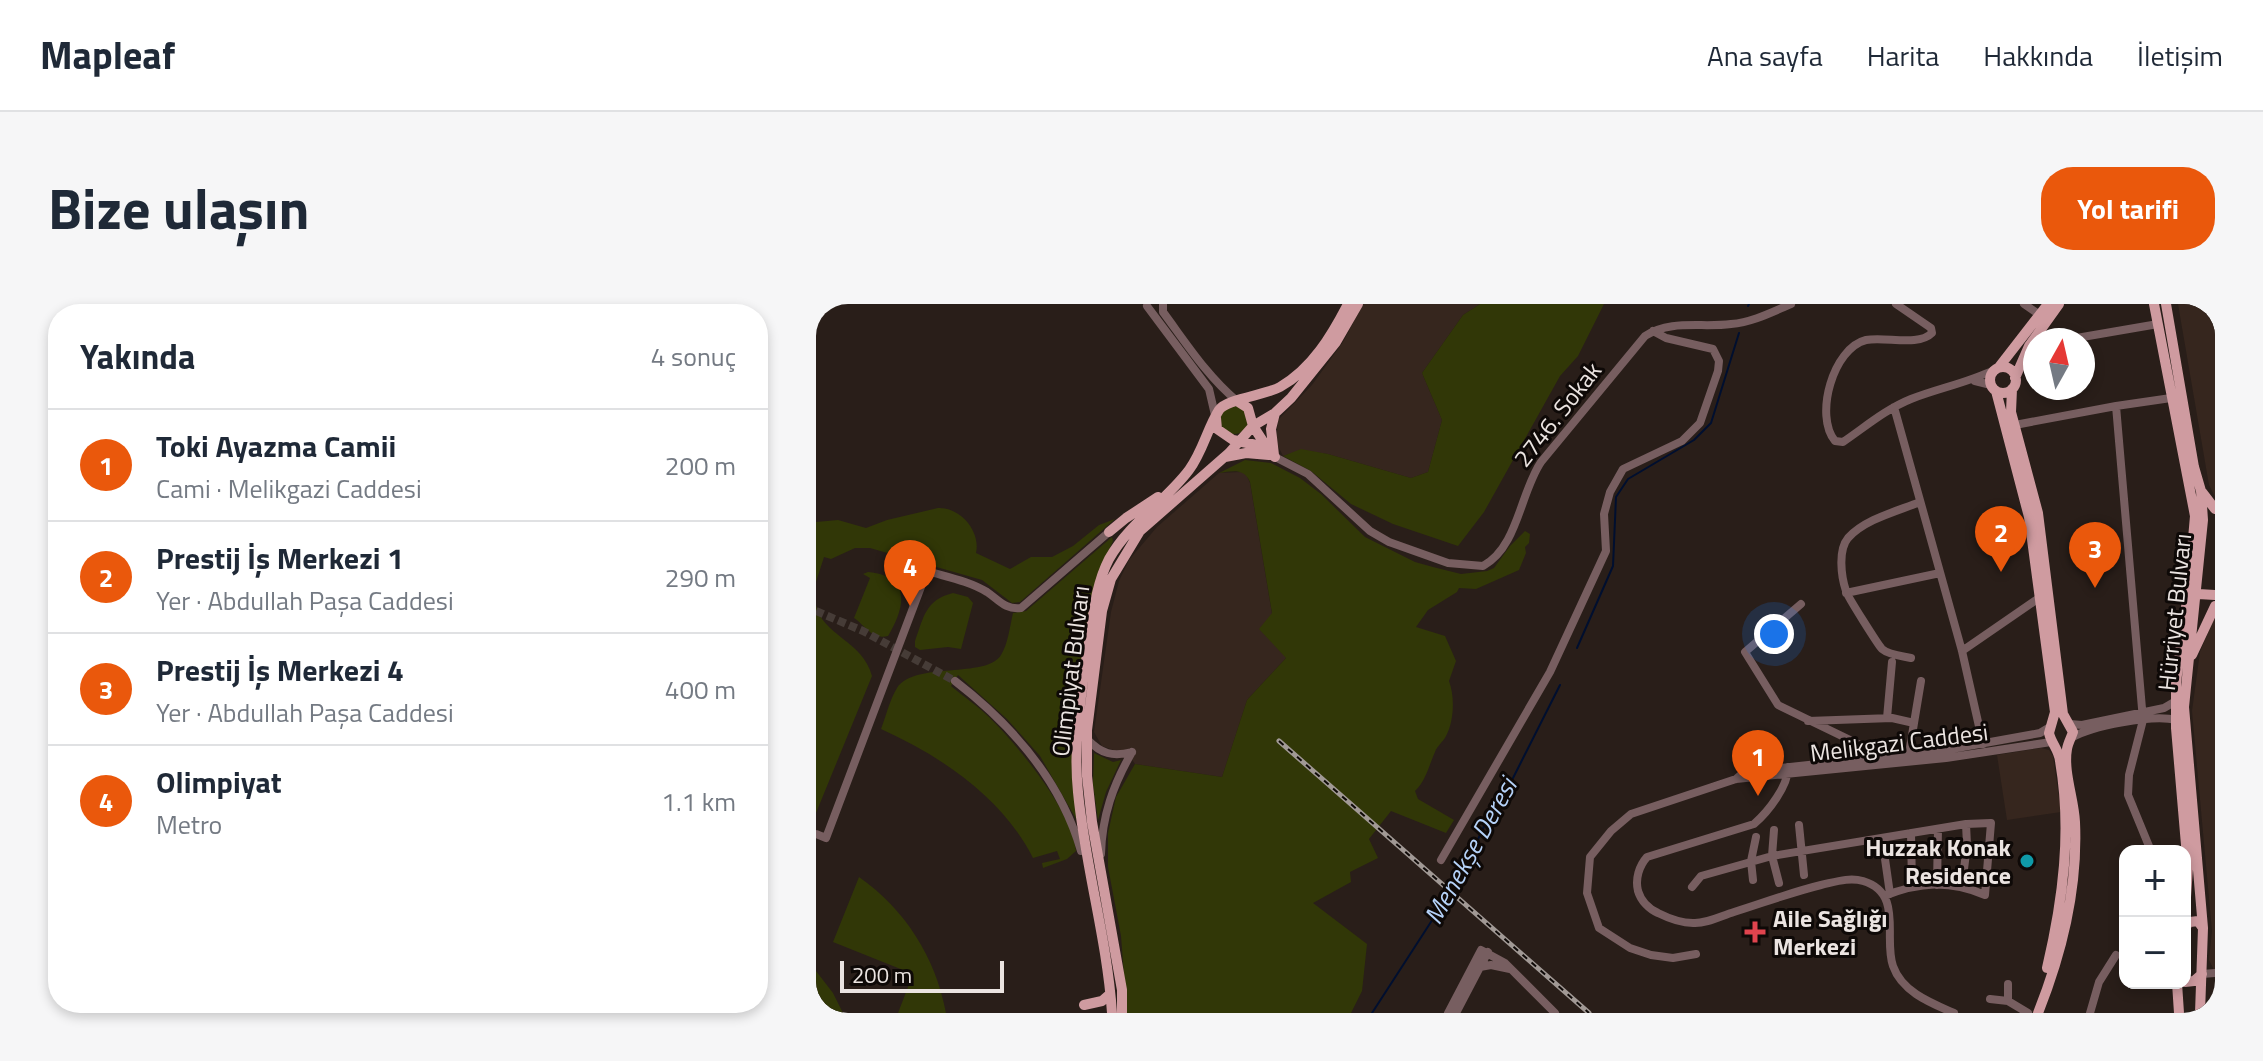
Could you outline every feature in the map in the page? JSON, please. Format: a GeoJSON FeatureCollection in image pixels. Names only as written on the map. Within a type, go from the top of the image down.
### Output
{"type":"FeatureCollection","features":[{"type":"Feature","properties":{"kind":"main road"},"geometry":{"type":"LineString","coordinates":[[1275,457],[1261,446],[1221,434],[1216,418],[1222,406],[1265,395],[1295,377],[1324,345],[1348,304]]}},
{"type":"Feature","properties":{"kind":"main road"},"geometry":{"type":"LineString","coordinates":[[1241,440],[1253,426],[1275,413],[1309,378],[1336,342],[1358,304]]}},
{"type":"Feature","properties":{"kind":"main road"},"geometry":{"type":"LineString","coordinates":[[2039,328],[2048,304]]}},
{"type":"Feature","properties":{"kind":"main road"},"geometry":{"type":"LineString","coordinates":[[2029,1013],[2044,980],[2064,880],[2065,808],[2060,760],[2052,743],[2051,726],[2055,712],[2029,517],[1990,378],[2059,304]]}},
{"type":"Feature","properties":{"kind":"main road","name":"Hürriyet Bulvarı"},"geometry":{"type":"LineString","coordinates":[[2154,304],[2195,516],[2199,523],[2176,682],[2186,845]]}},
{"type":"Feature","properties":{"kind":"main road","name":"Hürriyet Bulvarı"},"geometry":{"type":"LineString","coordinates":[[2166,304],[2194,467],[2201,491],[2198,594],[2184,698],[2203,928],[2200,1013]]}},
{"type":"Feature","properties":{"kind":"main road"},"geometry":{"type":"LineString","coordinates":[[1993,388],[2004,393],[2014,383],[2023,364]]}},
{"type":"Feature","properties":{"kind":"main road"},"geometry":{"type":"LineString","coordinates":[[1996,369],[2010,369],[2014,383],[2011,412],[2038,513],[2063,714],[2073,732],[2066,752],[2075,822],[2073,881],[2067,919],[2049,986],[2038,1013]]}},
{"type":"Feature","properties":{"kind":"main road"},"geometry":{"type":"LineString","coordinates":[[1237,401],[1248,408],[1253,426],[1275,457]]}},
{"type":"Feature","properties":{"kind":"main road"},"geometry":{"type":"LineString","coordinates":[[1275,413],[1271,441],[1275,457]]}},
{"type":"Feature","properties":{"kind":"main road","name":"Olimpiyat Bulvarı"},"geometry":{"type":"LineString","coordinates":[[1110,1013],[1110,994],[1077,791],[1076,748],[1099,583],[1121,540],[1198,458],[1216,418]]}},
{"type":"Feature","properties":{"kind":"main road","name":"Olimpiyat Bulvarı"},"geometry":{"type":"LineString","coordinates":[[1122,1013],[1122,990],[1087,776],[1087,739],[1102,611],[1111,579],[1130,543],[1241,440]]}},
{"type":"Feature","properties":{"kind":"main road"},"geometry":{"type":"LineString","coordinates":[[1222,458],[1255,453],[1275,457]]}},
{"type":"Feature","properties":{"kind":"main road"},"geometry":{"type":"LineString","coordinates":[[1109,532],[1139,508],[1170,490]]}},
{"type":"Feature","properties":{"kind":"main road"},"geometry":{"type":"LineString","coordinates":[[2201,491],[2215,509]]}},
{"type":"Feature","properties":{"kind":"main road"},"geometry":{"type":"LineString","coordinates":[[1109,532],[1154,518]]}},
{"type":"Feature","properties":{"kind":"main road"},"geometry":{"type":"LineString","coordinates":[[2199,523],[2215,522]]}},
{"type":"Feature","properties":{"kind":"main road"},"geometry":{"type":"LineString","coordinates":[[1109,532],[1115,532],[1121,540]]}},
{"type":"Feature","properties":{"kind":"main road"},"geometry":{"type":"LineString","coordinates":[[2189,585],[2198,594],[2215,595]]}},
{"type":"Feature","properties":{"kind":"main road"},"geometry":{"type":"LineString","coordinates":[[2187,664],[2215,606]]}},
{"type":"Feature","properties":{"kind":"main road"},"geometry":{"type":"LineString","coordinates":[[2051,726],[2060,721],[2068,723]]}},
{"type":"Feature","properties":{"kind":"main road"},"geometry":{"type":"LineString","coordinates":[[2052,743],[2063,745],[2070,740]]}},
{"type":"Feature","properties":{"kind":"main road"},"geometry":{"type":"LineString","coordinates":[[2191,922],[2198,921],[2203,928]]}},
{"type":"Feature","properties":{"kind":"main road"},"geometry":{"type":"LineString","coordinates":[[2191,981],[2202,974]]}},
{"type":"Feature","properties":{"kind":"main road"},"geometry":{"type":"LineString","coordinates":[[2177,989],[2179,1013]]}},
{"type":"Feature","properties":{"kind":"main road"},"geometry":{"type":"LineString","coordinates":[[1110,994],[1084,1008],[1110,1013]]}},
{"type":"Feature","properties":{"kind":"street"},"geometry":{"type":"LineString","coordinates":[[1146,305],[1154,308],[1162,304],[1163,312],[1203,365],[1237,401]]}},
{"type":"Feature","properties":{"kind":"street"},"geometry":{"type":"LineString","coordinates":[[1653,331],[1671,326],[1732,324],[1752,320],[1791,304]]}},
{"type":"Feature","properties":{"kind":"street"},"geometry":{"type":"LineString","coordinates":[[1896,304],[1923,321],[1932,333],[1924,339],[1867,340],[1848,350],[1835,370],[1830,386],[1827,418],[1831,437],[1835,441],[1843,442],[1914,397],[1970,382],[1982,381],[1993,388]]}},
{"type":"Feature","properties":{"kind":"street"},"geometry":{"type":"LineString","coordinates":[[2024,304],[2044,317]]}},
{"type":"Feature","properties":{"kind":"street"},"geometry":{"type":"LineString","coordinates":[[1146,305],[1209,389],[1216,418]]}},
{"type":"Feature","properties":{"kind":"street"},"geometry":{"type":"LineString","coordinates":[[2095,335],[2158,324]]}},
{"type":"Feature","properties":{"kind":"street"},"geometry":{"type":"LineString","coordinates":[[1441,860],[1558,654],[1606,551],[1604,514],[1610,492],[1623,469],[1682,441],[1700,423],[1718,371],[1717,355],[1713,349],[1666,338],[1653,331]]}},
{"type":"Feature","properties":{"kind":"street","name":"2746. Sokak"},"geometry":{"type":"LineString","coordinates":[[1275,457],[1308,474],[1370,531],[1389,542],[1448,563],[1483,566],[1495,558],[1502,548],[1541,462],[1638,344],[1653,331]]}},
{"type":"Feature","properties":{"kind":"street"},"geometry":{"type":"LineString","coordinates":[[2015,350],[2023,348]]}},
{"type":"Feature","properties":{"kind":"street"},"geometry":{"type":"LineString","coordinates":[[1970,382],[1996,369]]}},
{"type":"Feature","properties":{"kind":"street"},"geometry":{"type":"LineString","coordinates":[[2015,425],[2171,398]]}},
{"type":"Feature","properties":{"kind":"street"},"geometry":{"type":"LineString","coordinates":[[2116,406],[2143,716],[2129,775],[2128,795],[2149,845]]}},
{"type":"Feature","properties":{"kind":"street"},"geometry":{"type":"LineString","coordinates":[[1894,407],[1962,651],[1983,744]]}},
{"type":"Feature","properties":{"kind":"street"},"geometry":{"type":"LineString","coordinates":[[1911,658],[1885,652],[1878,645],[1846,593],[1841,552],[1846,539],[1858,529],[1920,502]]}},
{"type":"Feature","properties":{"kind":"street"},"geometry":{"type":"LineString","coordinates":[[816,834],[826,838],[927,571],[974,584],[1001,604],[1021,608],[1109,532]]}},
{"type":"Feature","properties":{"kind":"street"},"geometry":{"type":"LineString","coordinates":[[1846,593],[1940,573]]}},
{"type":"Feature","properties":{"kind":"street"},"geometry":{"type":"LineString","coordinates":[[1962,651],[2039,598]]}},
{"type":"Feature","properties":{"kind":"street"},"geometry":{"type":"LineString","coordinates":[[1801,604],[1745,652],[1778,705],[1885,760]]}},
{"type":"Feature","properties":{"kind":"street"},"geometry":{"type":"LineString","coordinates":[[1887,718],[1892,662]]}},
{"type":"Feature","properties":{"kind":"street"},"geometry":{"type":"LineString","coordinates":[[955,681],[992,711],[1029,751],[1065,809],[1081,851]]}},
{"type":"Feature","properties":{"kind":"street"},"geometry":{"type":"LineString","coordinates":[[1909,754],[1921,681]]}},
{"type":"Feature","properties":{"kind":"street"},"geometry":{"type":"LineString","coordinates":[[2070,740],[2083,732],[2143,716],[2176,701]]}},
{"type":"Feature","properties":{"kind":"street"},"geometry":{"type":"LineString","coordinates":[[2068,723],[2082,725],[2143,716],[2176,720]]}},
{"type":"Feature","properties":{"kind":"street"},"geometry":{"type":"LineString","coordinates":[[1807,721],[1887,718],[1914,723]]}},
{"type":"Feature","properties":{"kind":"street","name":"Melikgazi Caddesi"},"geometry":{"type":"LineString","coordinates":[[1885,760],[2040,733],[2051,726]]}},
{"type":"Feature","properties":{"kind":"street"},"geometry":{"type":"LineString","coordinates":[[1087,739],[1096,749],[1113,756],[1132,752],[1114,786],[1107,809],[1101,835],[1101,871]]}},
{"type":"Feature","properties":{"kind":"street","name":"Melikgazi Caddesi"},"geometry":{"type":"LineString","coordinates":[[1696,954],[1673,958],[1651,955],[1630,948],[1599,928],[1587,893],[1590,857],[1611,831],[1631,814],[1736,779],[1885,760],[1946,758],[2052,743]]}},
{"type":"Feature","properties":{"kind":"street"},"geometry":{"type":"LineString","coordinates":[[1788,772],[1764,815],[1754,824],[1647,857],[1638,876],[1639,892],[1645,904],[1660,914],[1692,923],[1839,881],[1865,882],[1887,895]]}},
{"type":"Feature","properties":{"kind":"street"},"geometry":{"type":"LineString","coordinates":[[1692,887],[1701,876],[1772,856],[1966,824],[1991,823],[1985,895],[1962,885],[1912,885],[1887,895]]}},
{"type":"Feature","properties":{"kind":"street"},"geometry":{"type":"LineString","coordinates":[[1962,885],[1966,824]]}},
{"type":"Feature","properties":{"kind":"street"},"geometry":{"type":"LineString","coordinates":[[1799,825],[1804,875]]}},
{"type":"Feature","properties":{"kind":"street"},"geometry":{"type":"LineString","coordinates":[[1937,885],[1938,829]]}},
{"type":"Feature","properties":{"kind":"street"},"geometry":{"type":"LineString","coordinates":[[1774,830],[1772,856],[1779,883]]}},
{"type":"Feature","properties":{"kind":"street"},"geometry":{"type":"LineString","coordinates":[[1911,833],[1912,885]]}},
{"type":"Feature","properties":{"kind":"street"},"geometry":{"type":"LineString","coordinates":[[1753,880],[1751,861],[1756,837]]}},
{"type":"Feature","properties":{"kind":"street"},"geometry":{"type":"LineString","coordinates":[[1882,838],[1891,912],[1892,965],[1898,976],[1919,997],[1954,1013]]}},
{"type":"Feature","properties":{"kind":"street"},"geometry":{"type":"LineString","coordinates":[[1456,1013],[1480,967],[1484,951]]}},
{"type":"Feature","properties":{"kind":"street"},"geometry":{"type":"LineString","coordinates":[[1484,951],[1505,963],[1555,1013]]}},
{"type":"Feature","properties":{"kind":"street"},"geometry":{"type":"LineString","coordinates":[[1448,1013],[1484,951]]}},
{"type":"Feature","properties":{"kind":"street"},"geometry":{"type":"LineString","coordinates":[[2090,1013],[2099,982],[2116,955]]}},
{"type":"Feature","properties":{"kind":"street"},"geometry":{"type":"LineString","coordinates":[[1480,967],[1491,965],[1511,970]]}},
{"type":"Feature","properties":{"kind":"street"},"geometry":{"type":"LineString","coordinates":[[2202,974],[2215,973]]}},
{"type":"Feature","properties":{"kind":"street"},"geometry":{"type":"LineString","coordinates":[[2008,984],[2008,1001]]}},
{"type":"Feature","properties":{"kind":"street"},"geometry":{"type":"LineString","coordinates":[[1990,999],[2008,1001],[2029,1013]]}},
{"type":"Feature","properties":{"kind":"shaded area"},"geometry":{"type":"Polygon","coordinates":[[[1363,304],[1480,304],[1463,315],[1422,373],[1442,420],[1428,472],[1411,478],[1328,454],[1301,450],[1283,456],[1276,442],[1278,420],[1312,385],[1343,342],[1363,304]]]}},
{"type":"Feature","properties":{"kind":"shaded area"},"geometry":{"type":"Polygon","coordinates":[[[2178,304],[2215,304],[2215,497],[2209,485],[2178,304]]]}},
{"type":"Feature","properties":{"kind":"shaded area"},"geometry":{"type":"Polygon","coordinates":[[[1219,473],[1246,474],[1250,483],[1272,614],[1286,658],[1247,700],[1222,777],[1135,764],[1126,751],[1119,752],[1102,746],[1094,732],[1111,612],[1119,581],[1129,560],[1157,527],[1219,473]]]}},
{"type":"Feature","properties":{"kind":"shaded area"},"geometry":{"type":"Polygon","coordinates":[[[2215,615],[2215,972],[2209,960],[2212,931],[2192,711],[2200,652],[2215,615]]]}},
{"type":"Feature","properties":{"kind":"shaded area"},"geometry":{"type":"Polygon","coordinates":[[[2041,748],[2049,750],[2053,756],[2061,812],[2007,820],[1997,755],[2041,748]]]}},
{"type":"Feature","properties":{"kind":"green space"},"geometry":{"type":"Polygon","coordinates":[[[1480,304],[1604,304],[1578,356],[1560,376],[1484,512],[1458,546],[1393,524],[1351,504],[1311,471],[1283,456],[1301,449],[1411,478],[1428,472],[1442,420],[1422,373],[1463,315],[1480,304]]]}},
{"type":"Feature","properties":{"kind":"green space"},"geometry":{"type":"Polygon","coordinates":[[[1234,406],[1244,410],[1248,420],[1244,430],[1234,434],[1224,430],[1220,420],[1224,410],[1234,406]]]}},
{"type":"Feature","properties":{"kind":"green space"},"geometry":{"type":"Polygon","coordinates":[[[1245,460],[1271,463],[1300,478],[1365,537],[1415,562],[1461,574],[1487,571],[1494,568],[1525,531],[1530,534],[1529,543],[1519,570],[1476,589],[1459,588],[1428,610],[1416,627],[1445,636],[1456,661],[1449,681],[1453,709],[1449,730],[1415,791],[1418,799],[1454,820],[1446,833],[1391,811],[1369,839],[1378,858],[1350,872],[1351,882],[1313,903],[1367,944],[1362,991],[1351,1013],[1127,1013],[1121,936],[1108,867],[1108,833],[1116,797],[1135,764],[1222,777],[1247,700],[1286,658],[1259,629],[1272,613],[1250,482],[1241,472],[1219,473],[1245,460]]]}},
{"type":"Feature","properties":{"kind":"green space"},"geometry":{"type":"Polygon","coordinates":[[[938,508],[954,512],[967,522],[975,537],[976,553],[1010,569],[1031,557],[1052,557],[1073,546],[1099,525],[1115,519],[1020,602],[1012,603],[982,580],[870,548],[855,548],[831,559],[824,557],[816,582],[816,522],[838,520],[866,528],[938,508]]]}},
{"type":"Feature","properties":{"kind":"green space"},"geometry":{"type":"Polygon","coordinates":[[[1112,537],[1090,608],[1084,644],[1079,716],[1079,824],[1040,756],[1007,719],[958,675],[951,686],[985,714],[1015,745],[1065,817],[1076,851],[1067,859],[1043,868],[1042,863],[1060,859],[1057,851],[1033,858],[1005,816],[968,781],[926,752],[881,729],[897,688],[906,680],[993,662],[1003,651],[1013,613],[1026,611],[1112,537]]]}},
{"type":"Feature","properties":{"kind":"green space"},"geometry":{"type":"Polygon","coordinates":[[[868,572],[892,579],[901,594],[899,614],[888,636],[873,634],[854,618],[870,578],[863,574],[868,572]]]}},
{"type":"Feature","properties":{"kind":"green space"},"geometry":{"type":"Polygon","coordinates":[[[953,593],[968,597],[973,603],[961,649],[920,650],[915,647],[931,605],[953,593]]]}},
{"type":"Feature","properties":{"kind":"green space"},"geometry":{"type":"Polygon","coordinates":[[[816,605],[826,624],[860,654],[872,676],[816,813],[816,605]]]}},
{"type":"Feature","properties":{"kind":"green space"},"geometry":{"type":"Polygon","coordinates":[[[1094,753],[1113,762],[1121,760],[1106,792],[1098,820],[1093,784],[1094,753]]]}},
{"type":"Feature","properties":{"kind":"green space"},"geometry":{"type":"Polygon","coordinates":[[[859,877],[891,904],[916,936],[935,973],[946,1013],[898,1013],[913,974],[833,942],[859,877]]]}},
{"type":"Feature","properties":{"kind":"green space"},"geometry":{"type":"Polygon","coordinates":[[[816,971],[833,993],[843,1013],[816,1013],[816,971]]]}},
{"type":"Feature","properties":{"kind":"waterway","name":"Menekşe Deresi"},"geometry":{"type":"LineString","coordinates":[[1577,648],[1613,566],[1616,497],[1628,479],[1694,440],[1711,423],[1739,333]]}},
{"type":"Feature","properties":{"kind":"waterway","name":"Menekşe Deresi"},"geometry":{"type":"LineString","coordinates":[[1372,1013],[1462,874],[1492,809],[1510,784],[1560,685]]}},
{"type":"Feature","properties":{"kind":"tunnel"},"geometry":{"type":"LineString","coordinates":[[816,611],[863,631],[955,681]]}},
{"type":"Feature","properties":{"kind":"railway"},"geometry":{"type":"LineString","coordinates":[[1279,741],[1589,1013]]}},
{"type":"Feature","properties":{"kind":"place","name":"Prestij İş Merkezi 1"},"geometry":{"type":"Point","coordinates":[2001,572]}},
{"type":"Feature","properties":{"kind":"place","name":"Prestij İş Merkezi 4"},"geometry":{"type":"Point","coordinates":[2095,588]}},
{"type":"Feature","properties":{"kind":"place","name":"Olimpiyat"},"geometry":{"type":"Point","coordinates":[910,606]}},
{"type":"Feature","properties":{"kind":"place","name":"Toki Ayazma Camii"},"geometry":{"type":"Point","coordinates":[1758,796]}},
{"type":"Feature","properties":{"kind":"place","name":"Huzzak Konak Residence"},"geometry":{"type":"Point","coordinates":[2027,861]}},
{"type":"Feature","properties":{"kind":"place","name":"Aile Sağlığı Merkezi"},"geometry":{"type":"Point","coordinates":[1755,932]}}]}
